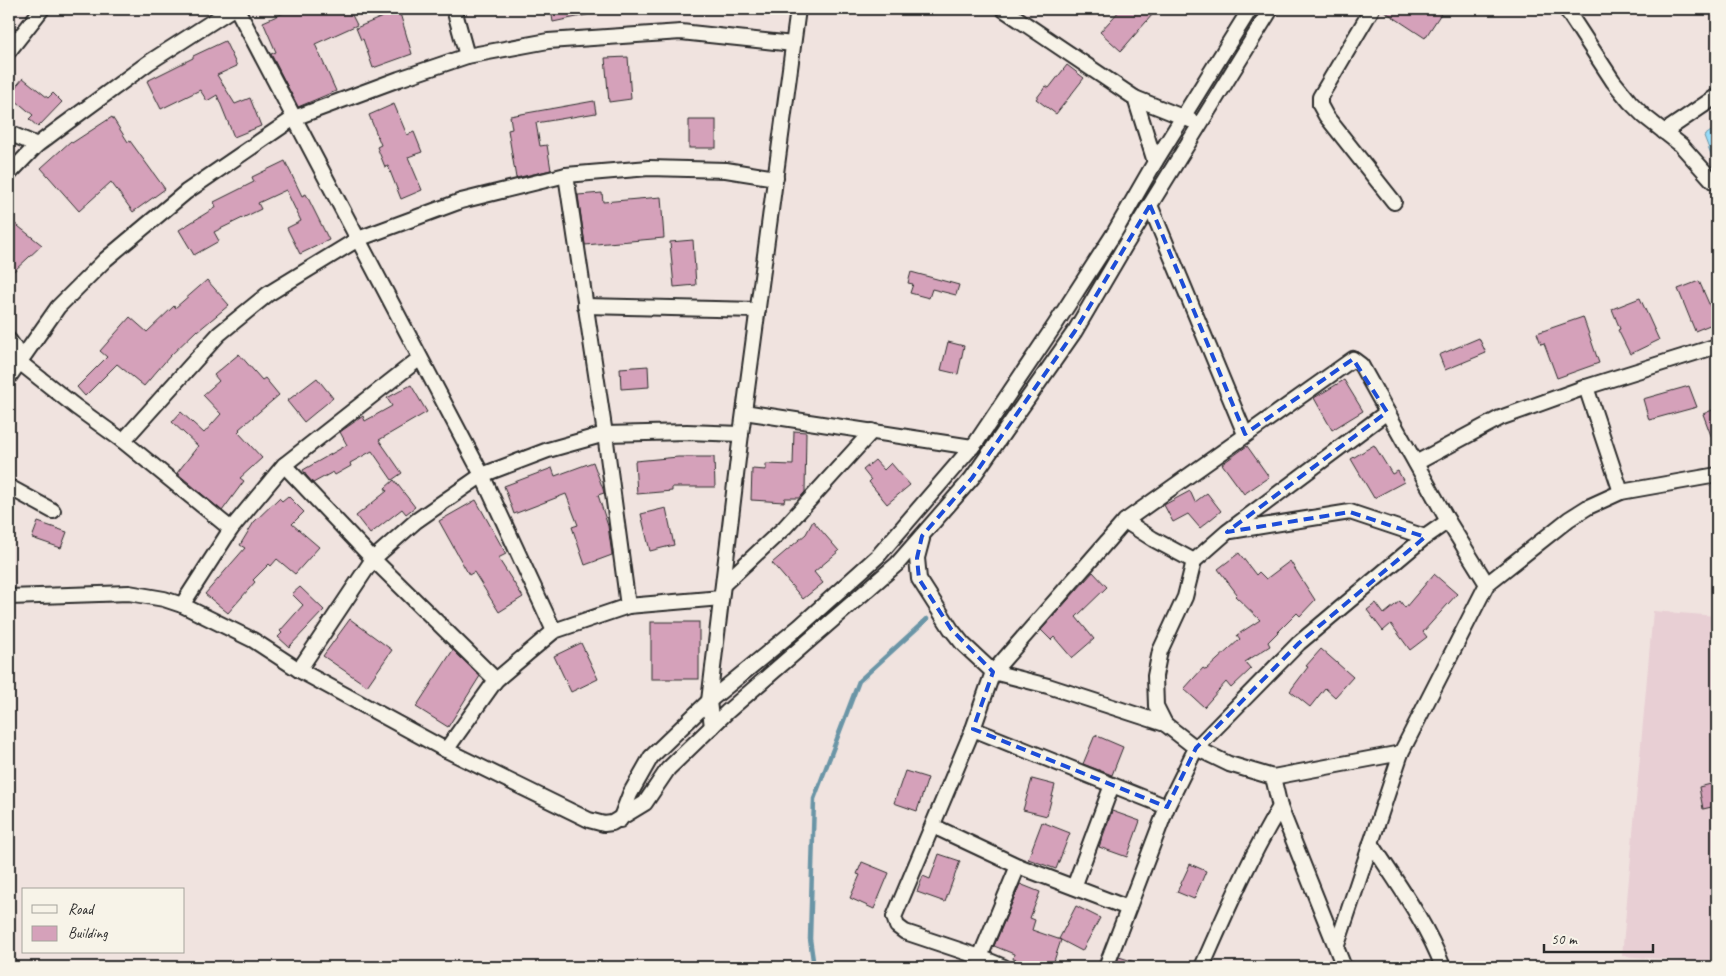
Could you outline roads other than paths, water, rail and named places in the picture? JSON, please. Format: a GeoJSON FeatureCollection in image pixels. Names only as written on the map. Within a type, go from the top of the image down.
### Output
{"type":"FeatureCollection","features":[{"type":"Feature","properties":{"kind":"street"},"geometry":{"type":"LineString","coordinates":[[9,51],[42,9]]}},
{"type":"Feature","properties":{"kind":"street"},"geometry":{"type":"LineString","coordinates":[[9,174],[37,145],[148,63],[232,9]]}},
{"type":"Feature","properties":{"kind":"street"},"geometry":{"type":"LineString","coordinates":[[237,9],[482,475],[554,631]]}},
{"type":"Feature","properties":{"kind":"street"},"geometry":{"type":"LineString","coordinates":[[454,9],[467,56]]}},
{"type":"Feature","properties":{"kind":"street"},"geometry":{"type":"LineString","coordinates":[[712,727],[708,701],[724,584],[741,434],[798,9]]}},
{"type":"Feature","properties":{"kind":"street"},"geometry":{"type":"LineString","coordinates":[[1003,9],[1135,98],[1199,124]]}},
{"type":"Feature","properties":{"kind":"street"},"geometry":{"type":"LineString","coordinates":[[620,820],[630,794],[651,756],[708,701],[799,627],[878,556],[972,447],[1055,325],[1250,9]]}},
{"type":"Feature","properties":{"kind":"street"},"geometry":{"type":"LineString","coordinates":[[9,597],[129,592],[164,599],[182,605],[253,640],[300,670],[446,750],[588,820],[604,824],[620,820],[645,803],[668,769],[712,727],[897,564],[972,478],[1071,336],[1271,9]]}},
{"type":"Feature","properties":{"kind":"street"},"geometry":{"type":"LineString","coordinates":[[1372,9],[1320,97],[1320,105],[1326,116],[1394,202]]}},
{"type":"Feature","properties":{"kind":"street"},"geometry":{"type":"LineString","coordinates":[[1566,9],[1613,81],[1630,102],[1681,145],[1715,182]]}},
{"type":"Feature","properties":{"kind":"street"},"geometry":{"type":"LineString","coordinates":[[1240,26],[1256,33]]}},
{"type":"Feature","properties":{"kind":"street"},"geometry":{"type":"LineString","coordinates":[[9,377],[18,361],[58,307],[106,259],[186,192],[294,118],[467,56],[548,41],[681,32],[793,44]]}},
{"type":"Feature","properties":{"kind":"street"},"geometry":{"type":"LineString","coordinates":[[1664,132],[1717,96]]}},
{"type":"Feature","properties":{"kind":"street"},"geometry":{"type":"LineString","coordinates":[[1135,98],[1155,162]]}},
{"type":"Feature","properties":{"kind":"street"},"geometry":{"type":"LineString","coordinates":[[9,133],[37,145]]}},
{"type":"Feature","properties":{"kind":"street"},"geometry":{"type":"LineString","coordinates":[[123,441],[219,334],[268,294],[358,239],[461,201],[566,176],[649,168],[726,170],[776,178]]}},
{"type":"Feature","properties":{"kind":"street"},"geometry":{"type":"LineString","coordinates":[[566,176],[605,434],[628,606]]}},
{"type":"Feature","properties":{"kind":"street"},"geometry":{"type":"LineString","coordinates":[[1150,205],[1245,434]]}},
{"type":"Feature","properties":{"kind":"street"},"geometry":{"type":"LineString","coordinates":[[1112,235],[1126,244]]}},
{"type":"Feature","properties":{"kind":"street"},"geometry":{"type":"LineString","coordinates":[[585,306],[758,310]]}},
{"type":"Feature","properties":{"kind":"street"},"geometry":{"type":"LineString","coordinates":[[1055,325],[1071,336]]}},
{"type":"Feature","properties":{"kind":"street"},"geometry":{"type":"LineString","coordinates":[[9,340],[14,347],[18,361],[123,441],[231,529]]}},
{"type":"Feature","properties":{"kind":"street"},"geometry":{"type":"LineString","coordinates":[[1416,463],[1500,418],[1586,387],[1717,346]]}},
{"type":"Feature","properties":{"kind":"street"},"geometry":{"type":"LineString","coordinates":[[182,605],[231,529],[284,464],[420,358]]}},
{"type":"Feature","properties":{"kind":"street"},"geometry":{"type":"LineString","coordinates":[[1004,967],[905,932],[897,926],[894,917],[973,729],[994,672],[1124,521],[1353,359],[1360,365],[1448,521],[1487,584]]}},
{"type":"Feature","properties":{"kind":"street"},"geometry":{"type":"LineString","coordinates":[[1586,387],[1621,492]]}},
{"type":"Feature","properties":{"kind":"street"},"geometry":{"type":"LineString","coordinates":[[744,412],[872,430],[972,447]]}},
{"type":"Feature","properties":{"kind":"street"},"geometry":{"type":"LineString","coordinates":[[1165,724],[1156,706],[1155,676],[1160,650],[1184,596],[1194,561],[1227,532],[1387,412]]}},
{"type":"Feature","properties":{"kind":"street"},"geometry":{"type":"LineString","coordinates":[[991,420],[1008,428]]}},
{"type":"Feature","properties":{"kind":"street"},"geometry":{"type":"LineString","coordinates":[[724,584],[786,528],[872,430]]}},
{"type":"Feature","properties":{"kind":"street"},"geometry":{"type":"LineString","coordinates":[[300,670],[373,559],[416,520],[482,475],[548,450],[605,434],[687,432],[741,434]]}},
{"type":"Feature","properties":{"kind":"street"},"geometry":{"type":"LineString","coordinates":[[284,464],[373,559],[496,680]]}},
{"type":"Feature","properties":{"kind":"street"},"geometry":{"type":"LineString","coordinates":[[1337,945],[1401,753],[1487,584],[1569,519],[1588,507],[1621,492],[1717,475]]}},
{"type":"Feature","properties":{"kind":"street"},"geometry":{"type":"LineString","coordinates":[[9,487],[53,511]]}},
{"type":"Feature","properties":{"kind":"street"},"geometry":{"type":"LineString","coordinates":[[930,495],[945,508]]}},
{"type":"Feature","properties":{"kind":"street"},"geometry":{"type":"LineString","coordinates":[[1227,532],[1350,512],[1424,537]]}},
{"type":"Feature","properties":{"kind":"street"},"geometry":{"type":"LineString","coordinates":[[1124,521],[1194,561]]}},
{"type":"Feature","properties":{"kind":"street"},"geometry":{"type":"LineString","coordinates":[[1106,967],[1167,807],[1196,748],[1299,642],[1424,537],[1448,521]]}},
{"type":"Feature","properties":{"kind":"street"},"geometry":{"type":"LineString","coordinates":[[922,536],[917,558],[919,579],[962,644],[994,672],[1048,686],[1165,724],[1196,748],[1229,764],[1273,777],[1401,753]]}},
{"type":"Feature","properties":{"kind":"street"},"geometry":{"type":"LineString","coordinates":[[446,750],[496,680],[554,631],[628,606],[721,598]]}},
{"type":"Feature","properties":{"kind":"street"},"geometry":{"type":"LineString","coordinates":[[973,729],[1167,807]]}},
{"type":"Feature","properties":{"kind":"street"},"geometry":{"type":"LineString","coordinates":[[1273,777],[1280,807],[1337,945],[1344,967]]}},
{"type":"Feature","properties":{"kind":"street"},"geometry":{"type":"LineString","coordinates":[[1074,887],[1112,785]]}},
{"type":"Feature","properties":{"kind":"street"},"geometry":{"type":"LineString","coordinates":[[1202,967],[1247,868],[1280,807]]}},
{"type":"Feature","properties":{"kind":"street"},"geometry":{"type":"LineString","coordinates":[[933,826],[1018,866],[1128,908]]}},
{"type":"Feature","properties":{"kind":"street"},"geometry":{"type":"LineString","coordinates":[[1371,843],[1422,922],[1443,967]]}},
{"type":"Feature","properties":{"kind":"street"},"geometry":{"type":"LineString","coordinates":[[980,957],[1018,866]]}},
{"type":"Feature","properties":{"kind":"water"},"geometry":{"type":"Polygon","coordinates":[[[1717,127],[1717,166],[1716,167],[1704,136],[1717,127]]]}},
{"type":"Feature","properties":{"kind":"waterway"},"geometry":{"type":"LineString","coordinates":[[814,967],[810,939],[814,799],[859,681],[927,619]]}}]}
